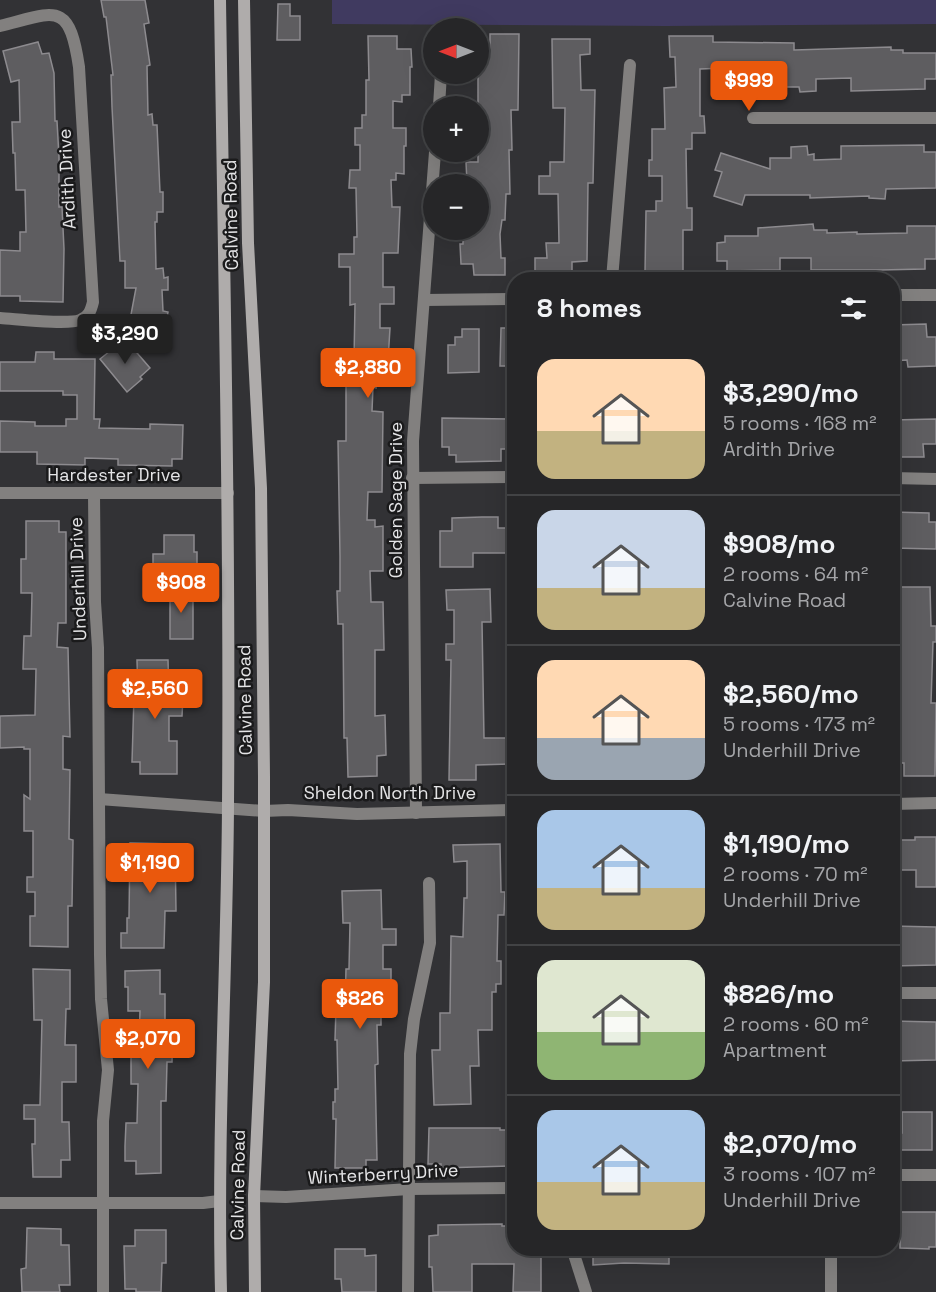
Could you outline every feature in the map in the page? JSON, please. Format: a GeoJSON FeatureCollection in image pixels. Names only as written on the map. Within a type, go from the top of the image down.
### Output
{"type":"FeatureCollection","features":[{"type":"Feature","properties":{"kind":"main road","name":"Calvine Road"},"geometry":{"type":"LineString","coordinates":[[220,0],[228,493],[228,808],[219,1201],[221,1292]]}},
{"type":"Feature","properties":{"kind":"main road","name":"Calvine Road"},"geometry":{"type":"LineString","coordinates":[[244,0],[248,243],[261,488],[264,811],[264,982],[254,1197],[255,1292]]}},
{"type":"Feature","properties":{"kind":"street","name":"Ardith Drive"},"geometry":{"type":"LineString","coordinates":[[0,27],[53,14],[66,21],[73,32],[79,67],[93,302],[89,314],[81,320],[69,322],[0,318]]}},
{"type":"Feature","properties":{"kind":"street"},"geometry":{"type":"LineString","coordinates":[[613,272],[630,65]]}},
{"type":"Feature","properties":{"kind":"street"},"geometry":{"type":"LineString","coordinates":[[753,118],[936,118]]}},
{"type":"Feature","properties":{"kind":"street","name":"Golden Sage Drive"},"geometry":{"type":"LineString","coordinates":[[416,813],[413,441],[434,162]]}},
{"type":"Feature","properties":{"kind":"street"},"geometry":{"type":"LineString","coordinates":[[900,295],[936,295]]}},
{"type":"Feature","properties":{"kind":"street"},"geometry":{"type":"LineString","coordinates":[[424,300],[507,299]]}},
{"type":"Feature","properties":{"kind":"street"},"geometry":{"type":"LineString","coordinates":[[412,478],[507,477]]}},
{"type":"Feature","properties":{"kind":"street"},"geometry":{"type":"LineString","coordinates":[[900,478],[936,479]]}},
{"type":"Feature","properties":{"kind":"street","name":"Hardester Drive"},"geometry":{"type":"LineString","coordinates":[[0,493],[228,493]]}},
{"type":"Feature","properties":{"kind":"street","name":"Underhill Drive"},"geometry":{"type":"LineString","coordinates":[[94,494],[94,602],[98,648],[101,999],[108,1070],[103,1121],[103,1292]]}},
{"type":"Feature","properties":{"kind":"street","name":"Sheldon North Drive"},"geometry":{"type":"LineString","coordinates":[[99,799],[264,811],[416,813],[507,810]]}},
{"type":"Feature","properties":{"kind":"street"},"geometry":{"type":"LineString","coordinates":[[900,804],[936,803]]}},
{"type":"Feature","properties":{"kind":"street"},"geometry":{"type":"LineString","coordinates":[[408,1292],[411,1037],[430,944],[429,883]]}},
{"type":"Feature","properties":{"kind":"street"},"geometry":{"type":"LineString","coordinates":[[900,993],[936,993]]}},
{"type":"Feature","properties":{"kind":"street"},"geometry":{"type":"LineString","coordinates":[[900,1174],[936,1175]]}},
{"type":"Feature","properties":{"kind":"street","name":"Winterberry Drive"},"geometry":{"type":"LineString","coordinates":[[254,1197],[409,1189],[507,1188]]}},
{"type":"Feature","properties":{"kind":"street"},"geometry":{"type":"LineString","coordinates":[[0,1203],[204,1203],[219,1201]]}},
{"type":"Feature","properties":{"kind":"street"},"geometry":{"type":"LineString","coordinates":[[575,1256],[586,1292]]}},
{"type":"Feature","properties":{"kind":"street"},"geometry":{"type":"LineString","coordinates":[[831,1256],[831,1292]]}},
{"type":"Feature","properties":{"kind":"shaded area"},"geometry":{"type":"Polygon","coordinates":[[[332,0],[936,0],[936,24],[489,25],[489,18],[423,18],[423,25],[332,24],[332,0]]]}},
{"type":"Feature","properties":{"kind":"building"},"geometry":{"type":"Polygon","coordinates":[[[101,0],[145,0],[149,23],[144,24],[150,65],[147,66],[148,115],[152,114],[153,125],[157,125],[160,192],[163,192],[163,212],[157,212],[157,222],[155,222],[156,269],[163,268],[164,278],[168,277],[168,290],[162,290],[163,311],[168,312],[162,342],[127,336],[136,288],[125,288],[125,261],[120,261],[112,107],[111,75],[113,75],[106,17],[104,17],[101,0]]]}},
{"type":"Feature","properties":{"kind":"building"},"geometry":{"type":"Polygon","coordinates":[[[278,4],[290,4],[290,16],[300,16],[300,40],[277,40],[278,4]]]}},
{"type":"Feature","properties":{"kind":"building"},"geometry":{"type":"Polygon","coordinates":[[[490,34],[519,34],[518,110],[511,110],[510,194],[506,194],[505,220],[502,220],[500,234],[501,258],[505,258],[505,275],[474,275],[473,264],[461,264],[460,244],[463,244],[463,240],[489,240],[489,174],[467,174],[466,162],[489,162],[489,96],[478,96],[478,84],[489,84],[490,34]]]}},
{"type":"Feature","properties":{"kind":"building"},"geometry":{"type":"Polygon","coordinates":[[[368,36],[397,36],[397,49],[411,49],[412,67],[410,67],[410,95],[402,95],[402,102],[393,101],[393,128],[406,128],[406,146],[404,146],[404,174],[396,173],[396,180],[391,180],[392,207],[400,207],[398,253],[383,253],[383,287],[394,287],[394,304],[380,304],[380,328],[390,328],[387,377],[376,377],[376,388],[373,387],[372,411],[383,412],[382,492],[368,492],[367,520],[375,520],[375,527],[383,526],[383,571],[370,571],[371,602],[383,602],[384,650],[375,650],[375,716],[385,715],[386,755],[377,756],[377,776],[348,777],[347,738],[344,738],[343,624],[338,624],[337,591],[340,591],[338,441],[346,441],[346,359],[354,359],[355,304],[350,305],[350,267],[339,267],[339,254],[354,254],[354,237],[357,237],[356,188],[349,188],[350,170],[360,170],[360,145],[355,145],[355,128],[362,128],[362,115],[366,115],[366,80],[369,80],[368,36]]]}},
{"type":"Feature","properties":{"kind":"building"},"geometry":{"type":"Polygon","coordinates":[[[669,36],[713,36],[713,42],[794,43],[794,50],[891,47],[891,50],[903,50],[903,53],[936,53],[936,79],[925,79],[925,89],[851,91],[851,78],[816,79],[816,91],[800,92],[799,87],[778,87],[778,72],[742,71],[742,80],[725,79],[726,68],[700,69],[700,116],[704,116],[705,133],[692,133],[692,149],[686,149],[687,208],[692,208],[692,230],[683,230],[683,272],[645,272],[646,211],[656,211],[656,201],[662,201],[662,176],[649,176],[649,160],[652,160],[652,129],[665,129],[664,88],[676,87],[675,57],[670,57],[669,36]]]}},
{"type":"Feature","properties":{"kind":"building"},"geometry":{"type":"Polygon","coordinates":[[[552,39],[590,39],[590,54],[580,55],[581,90],[595,90],[593,183],[588,183],[587,261],[572,262],[572,272],[535,272],[535,258],[547,258],[546,243],[559,243],[558,194],[539,194],[539,176],[550,176],[550,162],[564,162],[565,108],[553,108],[552,39]]]}},
{"type":"Feature","properties":{"kind":"building"},"geometry":{"type":"Polygon","coordinates":[[[38,42],[42,54],[49,53],[54,73],[55,121],[57,121],[59,157],[59,207],[62,207],[64,249],[63,302],[20,301],[20,296],[0,296],[0,250],[20,251],[20,232],[26,232],[25,190],[16,190],[15,153],[13,153],[12,122],[20,122],[19,80],[11,82],[3,51],[38,42]]]}},
{"type":"Feature","properties":{"kind":"building"},"geometry":{"type":"Polygon","coordinates":[[[924,145],[924,152],[936,152],[936,188],[886,189],[885,199],[869,198],[869,196],[810,198],[810,195],[745,195],[742,205],[714,196],[722,172],[715,170],[721,153],[770,169],[770,158],[791,158],[791,147],[807,146],[808,155],[814,154],[814,160],[841,159],[841,146],[924,145]]]}},
{"type":"Feature","properties":{"kind":"building"},"geometry":{"type":"Polygon","coordinates":[[[813,224],[814,230],[827,230],[827,233],[857,232],[857,234],[907,233],[907,226],[936,226],[936,259],[925,259],[925,269],[879,270],[811,270],[811,258],[780,258],[780,270],[727,271],[727,261],[717,261],[717,243],[725,242],[725,236],[758,236],[758,228],[813,224]]]}},
{"type":"Feature","properties":{"kind":"building"},"geometry":{"type":"Polygon","coordinates":[[[926,324],[927,337],[936,337],[936,366],[908,367],[907,360],[900,360],[900,325],[926,324]]]}},
{"type":"Feature","properties":{"kind":"building"},"geometry":{"type":"Polygon","coordinates":[[[501,328],[507,328],[507,366],[500,366],[501,328]]]}},
{"type":"Feature","properties":{"kind":"building"},"geometry":{"type":"Polygon","coordinates":[[[462,329],[479,329],[479,372],[448,373],[448,345],[455,345],[455,337],[462,337],[462,329]]]}},
{"type":"Feature","properties":{"kind":"building"},"geometry":{"type":"Polygon","coordinates":[[[125,339],[150,368],[140,377],[142,379],[127,392],[100,359],[125,339]]]}},
{"type":"Feature","properties":{"kind":"building"},"geometry":{"type":"Polygon","coordinates":[[[36,352],[54,352],[54,359],[95,359],[94,419],[100,419],[99,428],[150,429],[150,424],[183,425],[182,459],[172,459],[172,466],[118,465],[118,459],[85,458],[85,465],[37,464],[37,452],[0,452],[0,421],[35,422],[35,426],[66,426],[66,419],[77,419],[77,395],[63,395],[63,391],[0,391],[0,362],[35,362],[36,352]]]}},
{"type":"Feature","properties":{"kind":"building"},"geometry":{"type":"Polygon","coordinates":[[[442,418],[507,419],[507,449],[501,449],[501,461],[456,462],[456,455],[449,455],[449,447],[442,447],[442,418]]]}},
{"type":"Feature","properties":{"kind":"building"},"geometry":{"type":"Polygon","coordinates":[[[936,419],[936,444],[923,444],[924,457],[900,457],[900,420],[936,419]]]}},
{"type":"Feature","properties":{"kind":"building"},"geometry":{"type":"Polygon","coordinates":[[[900,512],[929,513],[929,522],[936,522],[936,549],[900,548],[900,512]]]}},
{"type":"Feature","properties":{"kind":"building"},"geometry":{"type":"Polygon","coordinates":[[[498,517],[498,528],[507,528],[507,553],[473,553],[473,567],[440,567],[440,531],[452,531],[452,518],[498,517]]]}},
{"type":"Feature","properties":{"kind":"building"},"geometry":{"type":"Polygon","coordinates":[[[26,521],[59,521],[59,532],[66,532],[66,623],[58,623],[57,647],[68,648],[70,737],[63,736],[63,769],[70,770],[69,839],[73,840],[72,906],[68,906],[68,947],[30,946],[30,916],[35,916],[35,892],[27,892],[27,877],[33,877],[33,831],[24,831],[24,795],[30,799],[30,749],[0,748],[0,716],[35,715],[36,669],[23,669],[24,636],[31,636],[32,593],[21,593],[21,559],[26,559],[26,521]]]}},
{"type":"Feature","properties":{"kind":"building"},"geometry":{"type":"Polygon","coordinates":[[[164,535],[194,535],[197,566],[153,565],[153,554],[164,554],[164,535]]]}},
{"type":"Feature","properties":{"kind":"building"},"geometry":{"type":"Polygon","coordinates":[[[900,587],[930,587],[931,626],[936,626],[936,642],[933,642],[931,703],[936,703],[935,776],[904,776],[904,763],[900,763],[900,587]]]}},
{"type":"Feature","properties":{"kind":"building"},"geometry":{"type":"Polygon","coordinates":[[[170,589],[193,589],[193,639],[170,639],[170,589]]]}},
{"type":"Feature","properties":{"kind":"building"},"geometry":{"type":"Polygon","coordinates":[[[490,589],[491,622],[482,622],[484,738],[507,738],[507,764],[476,765],[476,780],[449,780],[451,660],[446,660],[446,644],[454,644],[454,610],[447,610],[446,590],[490,589]]]}},
{"type":"Feature","properties":{"kind":"building"},"geometry":{"type":"Polygon","coordinates":[[[137,660],[168,660],[169,697],[183,697],[182,716],[169,716],[169,741],[177,741],[177,774],[140,774],[140,762],[132,762],[134,696],[138,696],[137,660]]]}},
{"type":"Feature","properties":{"kind":"building"},"geometry":{"type":"Polygon","coordinates":[[[915,837],[936,837],[936,887],[916,887],[916,870],[900,870],[900,840],[915,840],[915,837]]]}},
{"type":"Feature","properties":{"kind":"building"},"geometry":{"type":"Polygon","coordinates":[[[130,843],[175,844],[176,911],[165,911],[164,948],[121,948],[121,933],[127,933],[127,918],[129,918],[130,843]]]}},
{"type":"Feature","properties":{"kind":"building"},"geometry":{"type":"Polygon","coordinates":[[[500,844],[501,892],[505,892],[504,915],[498,915],[497,961],[501,961],[501,984],[496,984],[496,992],[492,992],[492,1030],[478,1030],[479,1066],[470,1066],[471,1104],[434,1105],[432,1050],[440,1050],[440,1013],[450,1013],[451,936],[463,937],[464,898],[467,898],[467,861],[454,862],[453,845],[500,844]]]}},
{"type":"Feature","properties":{"kind":"building"},"geometry":{"type":"Polygon","coordinates":[[[381,890],[382,929],[396,929],[396,945],[383,945],[383,969],[391,969],[391,985],[378,985],[381,1025],[377,1025],[378,1064],[375,1065],[377,1160],[366,1160],[366,1168],[335,1168],[336,1119],[333,1119],[333,1102],[335,1102],[335,1089],[338,1089],[336,1008],[345,1008],[346,969],[349,969],[350,923],[343,923],[342,891],[381,890]]]}},
{"type":"Feature","properties":{"kind":"building"},"geometry":{"type":"Polygon","coordinates":[[[900,926],[936,927],[936,965],[900,966],[900,926]]]}},
{"type":"Feature","properties":{"kind":"building"},"geometry":{"type":"Polygon","coordinates":[[[33,969],[70,970],[70,1009],[66,1009],[65,1045],[76,1045],[76,1082],[62,1082],[62,1122],[69,1122],[70,1160],[61,1160],[61,1177],[33,1177],[32,1144],[35,1144],[35,1119],[24,1119],[24,1105],[40,1105],[42,1020],[34,1020],[33,969]]]}},
{"type":"Feature","properties":{"kind":"building"},"geometry":{"type":"Polygon","coordinates":[[[160,970],[160,994],[165,994],[165,1029],[173,1029],[172,1062],[167,1062],[166,1101],[161,1101],[161,1173],[136,1174],[136,1161],[125,1161],[125,1146],[126,1123],[137,1123],[138,1084],[131,1084],[131,1045],[139,1045],[140,1011],[128,1011],[125,971],[160,970]]]}},
{"type":"Feature","properties":{"kind":"building"},"geometry":{"type":"Polygon","coordinates":[[[900,1021],[936,1022],[936,1060],[900,1061],[900,1021]]]}},
{"type":"Feature","properties":{"kind":"building"},"geometry":{"type":"Polygon","coordinates":[[[902,1112],[932,1112],[932,1150],[900,1150],[900,1133],[902,1133],[902,1112]]]}},
{"type":"Feature","properties":{"kind":"building"},"geometry":{"type":"Polygon","coordinates":[[[429,1128],[500,1128],[500,1130],[507,1130],[507,1166],[441,1168],[441,1164],[428,1164],[429,1128]]]}},
{"type":"Feature","properties":{"kind":"building"},"geometry":{"type":"Polygon","coordinates":[[[900,1212],[936,1212],[936,1247],[929,1247],[929,1249],[900,1248],[900,1212]]]}},
{"type":"Feature","properties":{"kind":"building"},"geometry":{"type":"Polygon","coordinates":[[[502,1224],[502,1226],[507,1226],[507,1256],[541,1256],[541,1292],[513,1292],[514,1264],[472,1264],[472,1292],[433,1292],[432,1267],[429,1267],[429,1236],[438,1235],[438,1225],[502,1224]]]}},
{"type":"Feature","properties":{"kind":"building"},"geometry":{"type":"Polygon","coordinates":[[[27,1228],[61,1229],[61,1245],[69,1245],[70,1285],[59,1285],[60,1292],[22,1292],[21,1269],[26,1268],[27,1228]]]}},
{"type":"Feature","properties":{"kind":"building"},"geometry":{"type":"Polygon","coordinates":[[[135,1230],[166,1230],[166,1263],[162,1263],[161,1292],[136,1292],[136,1289],[125,1289],[124,1246],[135,1246],[135,1230]]]}},
{"type":"Feature","properties":{"kind":"building"},"geometry":{"type":"Polygon","coordinates":[[[335,1249],[365,1249],[365,1256],[376,1255],[376,1292],[342,1292],[341,1279],[335,1279],[335,1249]]]}},
{"type":"Feature","properties":{"kind":"building"},"geometry":{"type":"Polygon","coordinates":[[[593,1256],[669,1256],[669,1264],[593,1265],[593,1256]]]}}]}
